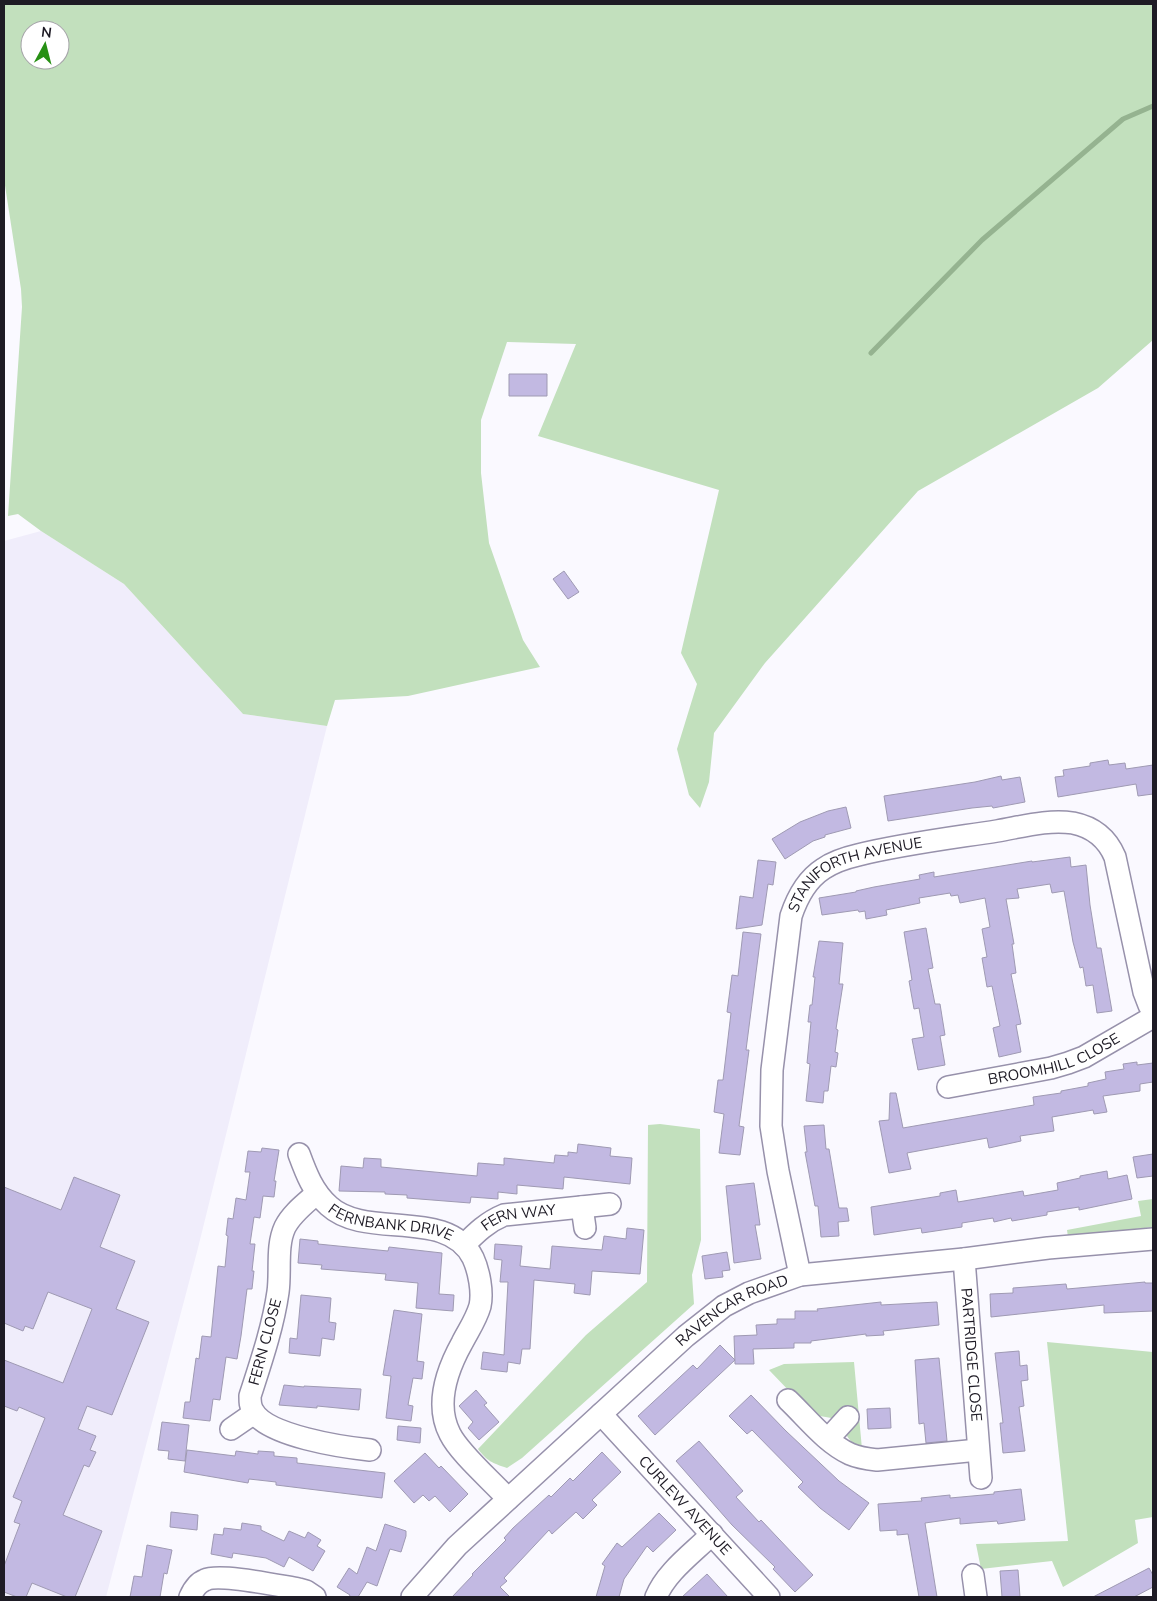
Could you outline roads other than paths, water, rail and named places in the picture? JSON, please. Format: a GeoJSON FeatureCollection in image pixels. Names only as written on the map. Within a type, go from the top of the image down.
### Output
{"type":"FeatureCollection","features":[{"type":"Feature","properties":{"kind":"street","name":"STANIFORTH AVENUE"},"geometry":{"type":"LineString","coordinates":[[800,1275],[778,1171],[771,1126],[772,1070],[792,916],[797,900],[807,885],[821,870],[836,862],[879,850],[988,832],[1057,822],[1087,828],[1101,835],[1110,845],[1115,857],[1144,992],[1153,1012]]}},
{"type":"Feature","properties":{"kind":"street","name":"BROOMHILL CLOSE"},"geometry":{"type":"LineString","coordinates":[[948,1087],[1068,1063],[1084,1057],[1153,1016]]}},
{"type":"Feature","properties":{"kind":"street","name":"FERNBANK DRIVE"},"geometry":{"type":"LineString","coordinates":[[299,1154],[306,1173],[317,1193],[330,1207],[346,1215],[372,1223],[433,1229],[450,1236],[464,1246],[473,1258],[481,1289],[480,1305],[474,1322],[460,1346],[450,1369],[445,1387],[443,1406],[445,1421],[450,1434],[463,1450],[508,1498]]}},
{"type":"Feature","properties":{"kind":"street","name":"FERN CLOSE"},"geometry":{"type":"LineString","coordinates":[[254,1413],[250,1405],[250,1396],[279,1290],[281,1243],[284,1228],[291,1217],[317,1193]]}},
{"type":"Feature","properties":{"kind":"street","name":"FERN WAY"},"geometry":{"type":"LineString","coordinates":[[464,1246],[481,1228],[493,1219],[504,1215],[610,1204]]}},
{"type":"Feature","properties":{"kind":"street"},"geometry":{"type":"LineString","coordinates":[[582,1206],[585,1228]]}},
{"type":"Feature","properties":{"kind":"street","name":"RAVENCAR ROAD"},"geometry":{"type":"LineString","coordinates":[[412,1597],[457,1546],[686,1336],[724,1306],[756,1290],[800,1275],[964,1259],[1048,1248],[1153,1239]]}},
{"type":"Feature","properties":{"kind":"street","name":"PARTRIDGE CLOSE"},"geometry":{"type":"LineString","coordinates":[[964,1259],[981,1478]]}},
{"type":"Feature","properties":{"kind":"street"},"geometry":{"type":"LineString","coordinates":[[788,1400],[828,1439],[850,1454],[862,1458],[877,1460],[978,1450]]}},
{"type":"Feature","properties":{"kind":"street"},"geometry":{"type":"LineString","coordinates":[[231,1429],[254,1413],[283,1431],[312,1441],[338,1439],[370,1450]]}},
{"type":"Feature","properties":{"kind":"street","name":"CURLEW AVENUE"},"geometry":{"type":"LineString","coordinates":[[601,1414],[769,1597]]}},
{"type":"Feature","properties":{"kind":"street"},"geometry":{"type":"LineString","coordinates":[[828,1439],[848,1417]]}},
{"type":"Feature","properties":{"kind":"street"},"geometry":{"type":"LineString","coordinates":[[656,1597],[676,1569],[712,1534]]}},
{"type":"Feature","properties":{"kind":"street"},"geometry":{"type":"LineString","coordinates":[[973,1575],[976,1597]]}},
{"type":"Feature","properties":{"kind":"street"},"geometry":{"type":"LineString","coordinates":[[190,1597],[196,1586],[203,1580],[217,1577],[299,1589],[315,1597]]}},
{"type":"Feature","properties":{"kind":"waterway"},"geometry":{"type":"LineString","coordinates":[[871,353],[982,240],[1123,119],[1153,106]]}}]}
